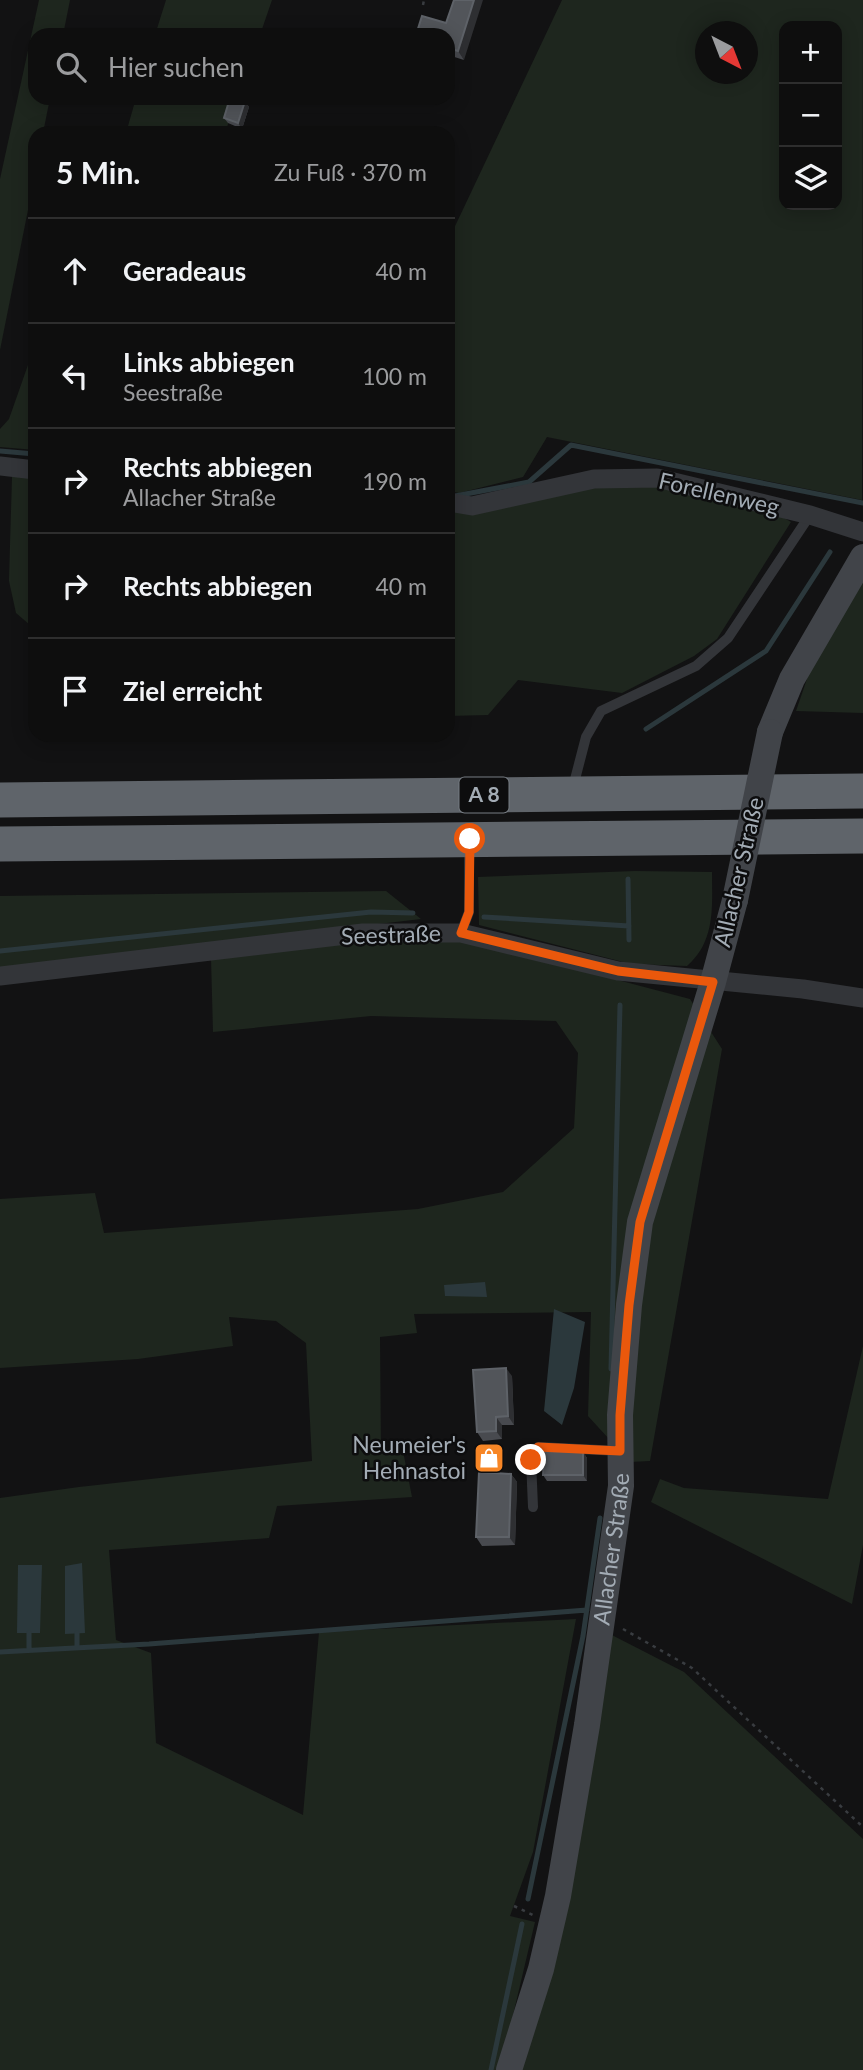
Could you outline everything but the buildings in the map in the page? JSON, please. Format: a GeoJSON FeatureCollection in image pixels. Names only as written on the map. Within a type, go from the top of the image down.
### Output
{"type":"FeatureCollection","features":[{"type":"Feature","properties":{"kind":"highway","name":"A 8"},"geometry":{"type":"LineString","coordinates":[[0,800],[863,791]]}},
{"type":"Feature","properties":{"kind":"highway","name":"A 8"},"geometry":{"type":"LineString","coordinates":[[0,844],[863,835]]}},
{"type":"Feature","properties":{"kind":"street"},"geometry":{"type":"LineString","coordinates":[[0,466],[28,469]]}},
{"type":"Feature","properties":{"kind":"street","name":"Forellenweg"},"geometry":{"type":"LineString","coordinates":[[455,503],[472,506],[594,479],[657,478],[810,515],[863,532]]}},
{"type":"Feature","properties":{"kind":"street","name":"Allacher Straße"},"geometry":{"type":"LineString","coordinates":[[509,2070],[541,1969],[558,1896],[587,1725],[621,1486],[620,1415],[640,1222],[713,982],[735,900],[770,732],[792,679],[863,557]]}},
{"type":"Feature","properties":{"kind":"street","name":"Seestraße"},"geometry":{"type":"LineString","coordinates":[[0,976],[363,933],[461,933],[618,971],[803,989],[863,998]]}},
{"type":"Feature","properties":{"kind":"lane"},"geometry":{"type":"LineString","coordinates":[[572,794],[586,737],[601,711],[696,666],[728,638],[810,515]]}},
{"type":"Feature","properties":{"kind":"lane"},"geometry":{"type":"LineString","coordinates":[[461,933],[469,912],[470,839]]}},
{"type":"Feature","properties":{"kind":"lane"},"geometry":{"type":"LineString","coordinates":[[533,1507],[531,1460],[538,1447],[620,1451]]}},
{"type":"Feature","properties":{"kind":"path"},"geometry":{"type":"LineString","coordinates":[[601,1617],[692,1668],[863,1826]]}},
{"type":"Feature","properties":{"kind":"shaded area"},"geometry":{"type":"Polygon","coordinates":[[[39,0],[70,0],[64,28],[33,28],[39,0]]]}},
{"type":"Feature","properties":{"kind":"shaded area"},"geometry":{"type":"Polygon","coordinates":[[[166,0],[272,0],[262,28],[157,28],[166,0]]]}},
{"type":"Feature","properties":{"kind":"shaded area"},"geometry":{"type":"Polygon","coordinates":[[[562,0],[863,0],[862,500],[547,437],[523,477],[455,492],[455,226],[562,0]]]}},
{"type":"Feature","properties":{"kind":"shaded area"},"geometry":{"type":"Polygon","coordinates":[[[28,50],[28,105],[49,105],[44,126],[28,126],[28,210],[0,350],[0,179],[28,50]]]}},
{"type":"Feature","properties":{"kind":"shaded area"},"geometry":{"type":"Polygon","coordinates":[[[134,105],[235,105],[227,126],[128,126],[134,105]]]}},
{"type":"Feature","properties":{"kind":"shaded area"},"geometry":{"type":"Polygon","coordinates":[[[28,365],[28,449],[0,447],[0,429],[9,419],[28,365]]]}},
{"type":"Feature","properties":{"kind":"shaded area"},"geometry":{"type":"Polygon","coordinates":[[[12,476],[28,477],[28,623],[16,613],[9,581],[12,476]]]}},
{"type":"Feature","properties":{"kind":"shaded area"},"geometry":{"type":"Polygon","coordinates":[[[594,484],[651,485],[769,509],[791,522],[717,639],[694,656],[622,693],[518,680],[488,715],[455,716],[455,509],[594,484]]]}},
{"type":"Feature","properties":{"kind":"shaded area"},"geometry":{"type":"Polygon","coordinates":[[[863,572],[863,713],[796,711],[809,673],[863,572]]]}},
{"type":"Feature","properties":{"kind":"shaded area"},"geometry":{"type":"Polygon","coordinates":[[[635,871],[712,872],[712,910],[708,934],[703,946],[687,966],[631,964],[479,925],[478,877],[635,871]]]}},
{"type":"Feature","properties":{"kind":"shaded area"},"geometry":{"type":"Polygon","coordinates":[[[386,891],[421,919],[0,969],[0,896],[386,891]]]}},
{"type":"Feature","properties":{"kind":"shaded area"},"geometry":{"type":"Polygon","coordinates":[[[458,938],[690,999],[722,1049],[650,1461],[630,1462],[588,1416],[591,1312],[414,1314],[417,1333],[380,1337],[381,1453],[403,1451],[412,1497],[277,1506],[269,1538],[109,1550],[116,1640],[151,1653],[156,1743],[303,1815],[319,1632],[576,1619],[533,1852],[510,1916],[535,1922],[500,2070],[0,2070],[0,1498],[312,1461],[306,1343],[276,1321],[229,1317],[233,1346],[138,1359],[0,1368],[0,1199],[95,1193],[104,1233],[418,1209],[503,1192],[574,1128],[578,1053],[556,1021],[371,1016],[213,1032],[211,958],[362,939],[458,938]]]}},
{"type":"Feature","properties":{"kind":"shaded area"},"geometry":{"type":"Polygon","coordinates":[[[485,1282],[487,1297],[445,1296],[444,1285],[485,1282]]]}},
{"type":"Feature","properties":{"kind":"shaded area"},"geometry":{"type":"Polygon","coordinates":[[[554,1309],[585,1322],[574,1388],[562,1425],[544,1411],[554,1309]]]}},
{"type":"Feature","properties":{"kind":"shaded area"},"geometry":{"type":"Polygon","coordinates":[[[863,1346],[863,1545],[852,1604],[651,1502],[660,1479],[684,1488],[828,1499],[863,1346]]]}},
{"type":"Feature","properties":{"kind":"shaded area"},"geometry":{"type":"Polygon","coordinates":[[[82,1563],[85,1633],[65,1634],[65,1566],[82,1563]]]}},
{"type":"Feature","properties":{"kind":"shaded area"},"geometry":{"type":"Polygon","coordinates":[[[18,1565],[42,1565],[40,1633],[17,1633],[18,1565]]]}},
{"type":"Feature","properties":{"kind":"shaded area"},"geometry":{"type":"Polygon","coordinates":[[[606,1632],[684,1672],[863,1839],[863,2070],[515,2070],[606,1632]]]}},
{"type":"Feature","properties":{"kind":"waterway"},"geometry":{"type":"LineString","coordinates":[[455,496],[529,482],[571,445],[863,503]]}},
{"type":"Feature","properties":{"kind":"waterway"},"geometry":{"type":"LineString","coordinates":[[0,451],[28,453]]}},
{"type":"Feature","properties":{"kind":"waterway"},"geometry":{"type":"LineString","coordinates":[[646,729],[766,651],[830,552]]}},
{"type":"Feature","properties":{"kind":"waterway"},"geometry":{"type":"LineString","coordinates":[[628,879],[629,940]]}},
{"type":"Feature","properties":{"kind":"waterway"},"geometry":{"type":"LineString","coordinates":[[0,951],[371,912],[413,913]]}},
{"type":"Feature","properties":{"kind":"waterway"},"geometry":{"type":"LineString","coordinates":[[484,917],[629,926]]}},
{"type":"Feature","properties":{"kind":"waterway"},"geometry":{"type":"LineString","coordinates":[[611,1369],[620,1005]]}},
{"type":"Feature","properties":{"kind":"waterway"},"geometry":{"type":"LineString","coordinates":[[528,1899],[583,1636],[600,1518]]}},
{"type":"Feature","properties":{"kind":"waterway"},"geometry":{"type":"LineString","coordinates":[[0,1652],[149,1644],[587,1610]]}},
{"type":"Feature","properties":{"kind":"waterway"},"geometry":{"type":"LineString","coordinates":[[29,1633],[29,1650]]}},
{"type":"Feature","properties":{"kind":"waterway"},"geometry":{"type":"LineString","coordinates":[[77,1633],[77,1648]]}},
{"type":"Feature","properties":{"kind":"waterway"},"geometry":{"type":"LineString","coordinates":[[491,2070],[522,1924]]}},
{"type":"Feature","properties":{"kind":"place","name":"Neumeier's Hehnastoi"},"geometry":{"type":"Point","coordinates":[489,1458]}},
{"type":"Feature","properties":{"kind":"route"},"geometry":{"type":"LineString","coordinates":[[470,839],[469,912],[461,933],[618,971],[713,982],[640,1222],[629,1305],[620,1415],[620,1451],[538,1447],[531,1460]]}}]}
